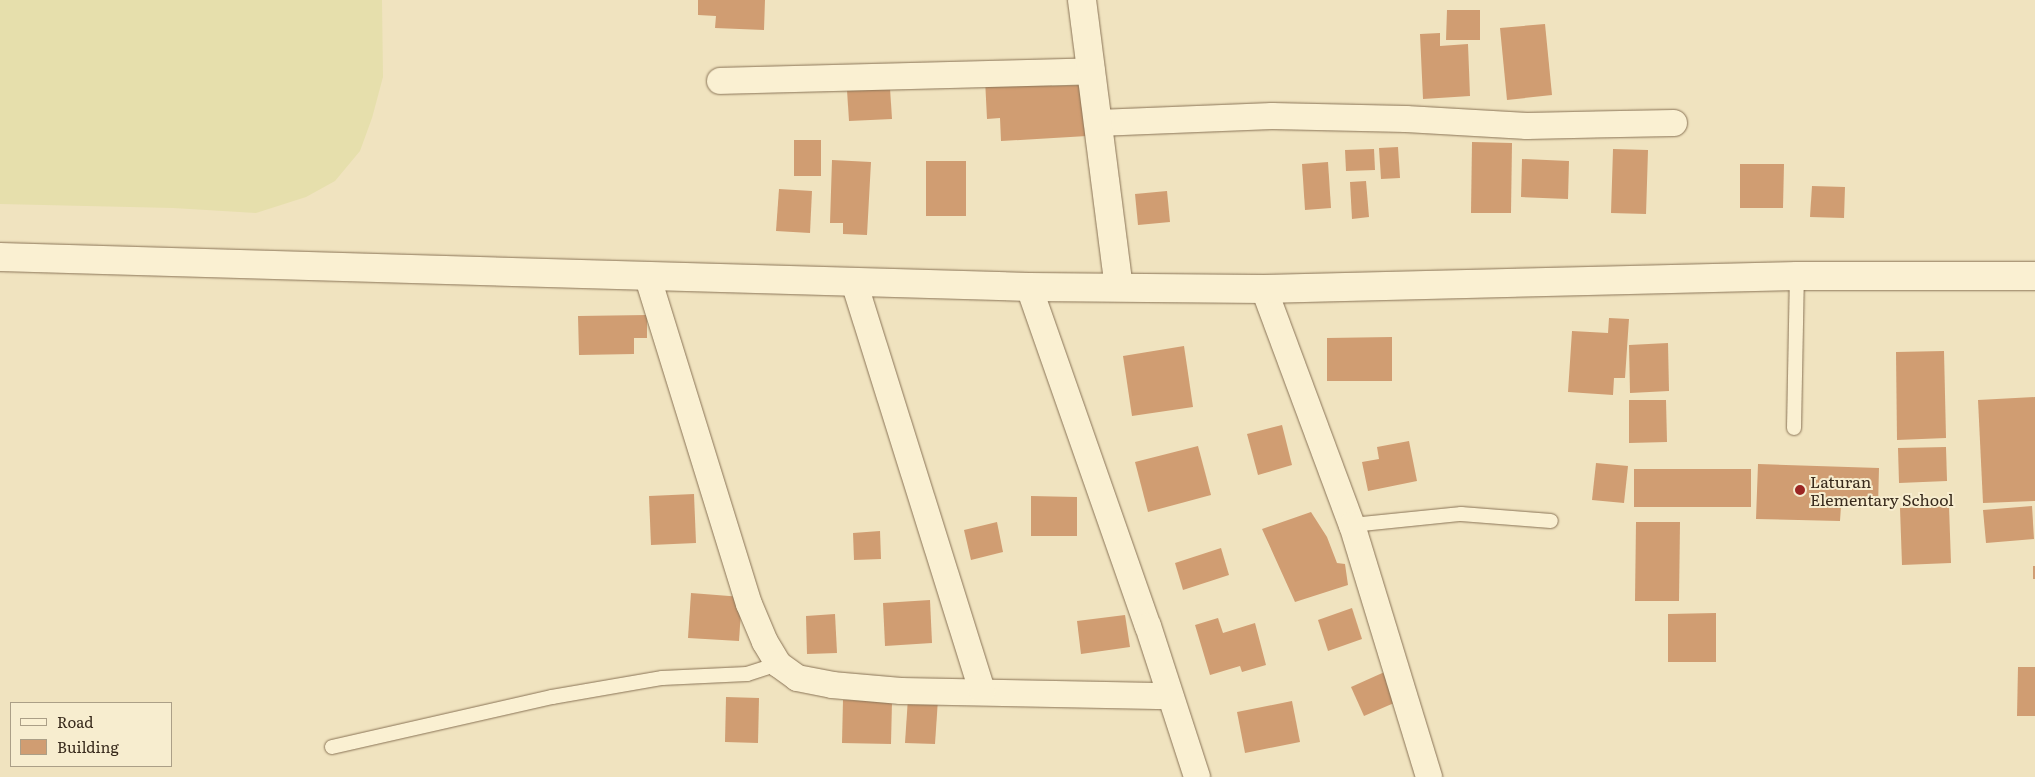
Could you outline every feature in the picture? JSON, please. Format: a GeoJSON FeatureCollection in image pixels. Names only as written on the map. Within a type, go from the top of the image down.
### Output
{"type":"FeatureCollection","features":[{"type":"Feature","properties":{"kind":"street"},"geometry":{"type":"LineString","coordinates":[[1082,0],[1119,287]]}},
{"type":"Feature","properties":{"kind":"street"},"geometry":{"type":"LineString","coordinates":[[720,81],[1092,71]]}},
{"type":"Feature","properties":{"kind":"street"},"geometry":{"type":"LineString","coordinates":[[1098,123],[1272,116],[1406,119],[1526,126],[1674,123]]}},
{"type":"Feature","properties":{"kind":"street"},"geometry":{"type":"LineString","coordinates":[[0,257],[648,278],[1029,287],[1264,289],[1798,276],[2035,276]]}},
{"type":"Feature","properties":{"kind":"street"},"geometry":{"type":"LineString","coordinates":[[648,278],[749,604],[764,642],[778,664],[797,678],[832,684],[901,691],[982,691],[1170,696]]}},
{"type":"Feature","properties":{"kind":"street"},"geometry":{"type":"LineString","coordinates":[[854,282],[982,691]]}},
{"type":"Feature","properties":{"kind":"street"},"geometry":{"type":"LineString","coordinates":[[1029,287],[1148,626],[1196,777]]}},
{"type":"Feature","properties":{"kind":"street"},"geometry":{"type":"LineString","coordinates":[[1264,289],[1352,525],[1429,777]]}},
{"type":"Feature","properties":{"kind":"lane"},"geometry":{"type":"LineString","coordinates":[[1794,428],[1798,276]]}},
{"type":"Feature","properties":{"kind":"lane"},"geometry":{"type":"LineString","coordinates":[[1352,525],[1461,514],[1551,522]]}},
{"type":"Feature","properties":{"kind":"lane"},"geometry":{"type":"LineString","coordinates":[[332,747],[552,697],[662,678],[748,674],[778,664]]}},
{"type":"Feature","properties":{"kind":"shaded area"},"geometry":{"type":"Polygon","coordinates":[[[0,0],[382,0],[383,77],[372,118],[360,151],[335,181],[306,197],[256,213],[173,208],[0,204],[0,0]]]}},
{"type":"Feature","properties":{"kind":"building"},"geometry":{"type":"Polygon","coordinates":[[[698,0],[765,0],[764,30],[715,28],[716,16],[698,15],[698,0]]]}},
{"type":"Feature","properties":{"kind":"building"},"geometry":{"type":"Polygon","coordinates":[[[1447,10],[1480,10],[1480,40],[1446,40],[1447,10]]]}},
{"type":"Feature","properties":{"kind":"building"},"geometry":{"type":"Polygon","coordinates":[[[1545,24],[1552,95],[1507,100],[1500,28],[1545,24]]]}},
{"type":"Feature","properties":{"kind":"building"},"geometry":{"type":"Polygon","coordinates":[[[1440,33],[1440,46],[1468,44],[1470,96],[1423,99],[1420,34],[1440,33]]]}},
{"type":"Feature","properties":{"kind":"building"},"geometry":{"type":"Polygon","coordinates":[[[1051,77],[1052,86],[1084,85],[1087,136],[1001,141],[1000,118],[987,119],[985,79],[1051,77]]]}},
{"type":"Feature","properties":{"kind":"building"},"geometry":{"type":"Polygon","coordinates":[[[890,88],[892,119],[849,121],[847,90],[890,88]]]}},
{"type":"Feature","properties":{"kind":"building"},"geometry":{"type":"Polygon","coordinates":[[[794,140],[821,140],[821,176],[794,176],[794,140]]]}},
{"type":"Feature","properties":{"kind":"building"},"geometry":{"type":"Polygon","coordinates":[[[1472,142],[1512,143],[1511,213],[1471,213],[1472,142]]]}},
{"type":"Feature","properties":{"kind":"building"},"geometry":{"type":"Polygon","coordinates":[[[1398,147],[1400,178],[1381,179],[1379,148],[1398,147]]]}},
{"type":"Feature","properties":{"kind":"building"},"geometry":{"type":"Polygon","coordinates":[[[1374,149],[1375,170],[1346,171],[1345,150],[1374,149]]]}},
{"type":"Feature","properties":{"kind":"building"},"geometry":{"type":"Polygon","coordinates":[[[1613,149],[1648,150],[1646,214],[1611,213],[1613,149]]]}},
{"type":"Feature","properties":{"kind":"building"},"geometry":{"type":"Polygon","coordinates":[[[1522,159],[1569,161],[1568,199],[1521,197],[1522,159]]]}},
{"type":"Feature","properties":{"kind":"building"},"geometry":{"type":"Polygon","coordinates":[[[832,160],[871,162],[867,235],[843,234],[843,223],[830,223],[832,160]]]}},
{"type":"Feature","properties":{"kind":"building"},"geometry":{"type":"Polygon","coordinates":[[[926,161],[966,161],[966,216],[926,216],[926,161]]]}},
{"type":"Feature","properties":{"kind":"building"},"geometry":{"type":"Polygon","coordinates":[[[1328,162],[1331,208],[1305,210],[1302,164],[1328,162]]]}},
{"type":"Feature","properties":{"kind":"building"},"geometry":{"type":"Polygon","coordinates":[[[1740,164],[1784,164],[1783,208],[1740,208],[1740,164]]]}},
{"type":"Feature","properties":{"kind":"building"},"geometry":{"type":"Polygon","coordinates":[[[1366,181],[1369,217],[1352,219],[1350,182],[1366,181]]]}},
{"type":"Feature","properties":{"kind":"building"},"geometry":{"type":"Polygon","coordinates":[[[1812,186],[1845,187],[1844,218],[1810,217],[1812,186]]]}},
{"type":"Feature","properties":{"kind":"building"},"geometry":{"type":"Polygon","coordinates":[[[779,189],[812,191],[810,233],[776,231],[779,189]]]}},
{"type":"Feature","properties":{"kind":"building"},"geometry":{"type":"Polygon","coordinates":[[[1167,191],[1170,222],[1138,225],[1135,194],[1167,191]]]}},
{"type":"Feature","properties":{"kind":"building"},"geometry":{"type":"Polygon","coordinates":[[[647,315],[647,338],[634,338],[634,354],[579,355],[578,316],[647,315]]]}},
{"type":"Feature","properties":{"kind":"building"},"geometry":{"type":"Polygon","coordinates":[[[1609,318],[1629,319],[1625,378],[1614,378],[1613,395],[1568,392],[1572,331],[1608,333],[1609,318]]]}},
{"type":"Feature","properties":{"kind":"building"},"geometry":{"type":"Polygon","coordinates":[[[1392,337],[1392,381],[1327,381],[1327,338],[1392,337]]]}},
{"type":"Feature","properties":{"kind":"building"},"geometry":{"type":"Polygon","coordinates":[[[1668,343],[1669,391],[1630,393],[1629,345],[1668,343]]]}},
{"type":"Feature","properties":{"kind":"building"},"geometry":{"type":"Polygon","coordinates":[[[1184,346],[1193,407],[1132,416],[1123,356],[1184,346]]]}},
{"type":"Feature","properties":{"kind":"building"},"geometry":{"type":"Polygon","coordinates":[[[1944,351],[1946,438],[1897,440],[1896,352],[1944,351]]]}},
{"type":"Feature","properties":{"kind":"building"},"geometry":{"type":"Polygon","coordinates":[[[2035,397],[2035,501],[1983,503],[1978,400],[2035,397]]]}},
{"type":"Feature","properties":{"kind":"building"},"geometry":{"type":"Polygon","coordinates":[[[1629,400],[1666,400],[1667,442],[1629,443],[1629,400]]]}},
{"type":"Feature","properties":{"kind":"building"},"geometry":{"type":"Polygon","coordinates":[[[1282,425],[1292,465],[1258,475],[1247,434],[1282,425]]]}},
{"type":"Feature","properties":{"kind":"building"},"geometry":{"type":"Polygon","coordinates":[[[1409,441],[1417,481],[1368,491],[1362,462],[1379,459],[1377,447],[1409,441]]]}},
{"type":"Feature","properties":{"kind":"building"},"geometry":{"type":"Polygon","coordinates":[[[1198,446],[1211,495],[1148,512],[1135,462],[1198,446]]]}},
{"type":"Feature","properties":{"kind":"building"},"geometry":{"type":"Polygon","coordinates":[[[1946,447],[1947,481],[1899,483],[1898,448],[1946,447]]]}},
{"type":"Feature","properties":{"kind":"building"},"geometry":{"type":"Polygon","coordinates":[[[1596,463],[1628,466],[1624,503],[1592,500],[1596,463]]]}},
{"type":"Feature","properties":{"kind":"building"},"geometry":{"type":"Polygon","coordinates":[[[1758,464],[1879,468],[1878,507],[1841,506],[1840,521],[1756,519],[1758,464]]]}},
{"type":"Feature","properties":{"kind":"building"},"geometry":{"type":"Polygon","coordinates":[[[1634,469],[1751,469],[1751,507],[1634,507],[1634,469]]]}},
{"type":"Feature","properties":{"kind":"building"},"geometry":{"type":"Polygon","coordinates":[[[694,494],[696,543],[651,545],[649,496],[694,494]]]}},
{"type":"Feature","properties":{"kind":"building"},"geometry":{"type":"Polygon","coordinates":[[[1031,496],[1077,497],[1077,536],[1031,536],[1031,496]]]}},
{"type":"Feature","properties":{"kind":"building"},"geometry":{"type":"Polygon","coordinates":[[[1949,506],[1951,563],[1902,565],[1900,508],[1949,506]]]}},
{"type":"Feature","properties":{"kind":"building"},"geometry":{"type":"Polygon","coordinates":[[[2032,506],[2034,539],[1986,543],[1983,510],[2032,506]]]}},
{"type":"Feature","properties":{"kind":"building"},"geometry":{"type":"Polygon","coordinates":[[[1311,512],[1327,537],[1337,563],[1345,564],[1348,585],[1295,602],[1262,529],[1311,512]]]}},
{"type":"Feature","properties":{"kind":"building"},"geometry":{"type":"Polygon","coordinates":[[[997,522],[1003,552],[971,560],[964,530],[997,522]]]}},
{"type":"Feature","properties":{"kind":"building"},"geometry":{"type":"Polygon","coordinates":[[[1636,522],[1680,522],[1679,601],[1635,601],[1636,522]]]}},
{"type":"Feature","properties":{"kind":"building"},"geometry":{"type":"Polygon","coordinates":[[[880,531],[881,559],[854,560],[853,533],[880,531]]]}},
{"type":"Feature","properties":{"kind":"building"},"geometry":{"type":"Polygon","coordinates":[[[1221,548],[1229,575],[1183,590],[1175,563],[1221,548]]]}},
{"type":"Feature","properties":{"kind":"building"},"geometry":{"type":"Polygon","coordinates":[[[2033,566],[2035,566],[2035,579],[2033,579],[2033,566]]]}},
{"type":"Feature","properties":{"kind":"building"},"geometry":{"type":"Polygon","coordinates":[[[691,593],[742,597],[739,641],[688,638],[691,593]]]}},
{"type":"Feature","properties":{"kind":"building"},"geometry":{"type":"Polygon","coordinates":[[[930,600],[932,643],[885,646],[883,603],[930,600]]]}},
{"type":"Feature","properties":{"kind":"building"},"geometry":{"type":"Polygon","coordinates":[[[1352,608],[1362,639],[1328,651],[1318,620],[1352,608]]]}},
{"type":"Feature","properties":{"kind":"building"},"geometry":{"type":"Polygon","coordinates":[[[1716,613],[1716,662],[1668,662],[1668,614],[1716,613]]]}},
{"type":"Feature","properties":{"kind":"building"},"geometry":{"type":"Polygon","coordinates":[[[835,614],[837,653],[807,654],[806,616],[835,614]]]}},
{"type":"Feature","properties":{"kind":"building"},"geometry":{"type":"Polygon","coordinates":[[[1125,615],[1130,647],[1081,654],[1077,621],[1125,615]]]}},
{"type":"Feature","properties":{"kind":"building"},"geometry":{"type":"Polygon","coordinates":[[[1218,618],[1223,633],[1255,623],[1266,665],[1242,672],[1240,666],[1210,675],[1195,625],[1218,618]]]}},
{"type":"Feature","properties":{"kind":"building"},"geometry":{"type":"Polygon","coordinates":[[[2018,667],[2035,667],[2035,716],[2017,716],[2018,667]]]}},
{"type":"Feature","properties":{"kind":"building"},"geometry":{"type":"Polygon","coordinates":[[[1389,670],[1401,700],[1364,716],[1351,687],[1389,670]]]}},
{"type":"Feature","properties":{"kind":"building"},"geometry":{"type":"Polygon","coordinates":[[[726,697],[759,698],[758,743],[725,742],[726,697]]]}},
{"type":"Feature","properties":{"kind":"building"},"geometry":{"type":"Polygon","coordinates":[[[908,698],[938,699],[935,744],[905,743],[908,698]]]}},
{"type":"Feature","properties":{"kind":"building"},"geometry":{"type":"Polygon","coordinates":[[[843,700],[892,701],[891,744],[842,743],[843,700]]]}},
{"type":"Feature","properties":{"kind":"building"},"geometry":{"type":"Polygon","coordinates":[[[1292,701],[1300,742],[1245,753],[1237,712],[1292,701]]]}},
{"type":"Feature","properties":{"kind":"place","name":"Laturan Elementary School"},"geometry":{"type":"Point","coordinates":[1800,490]}}]}
